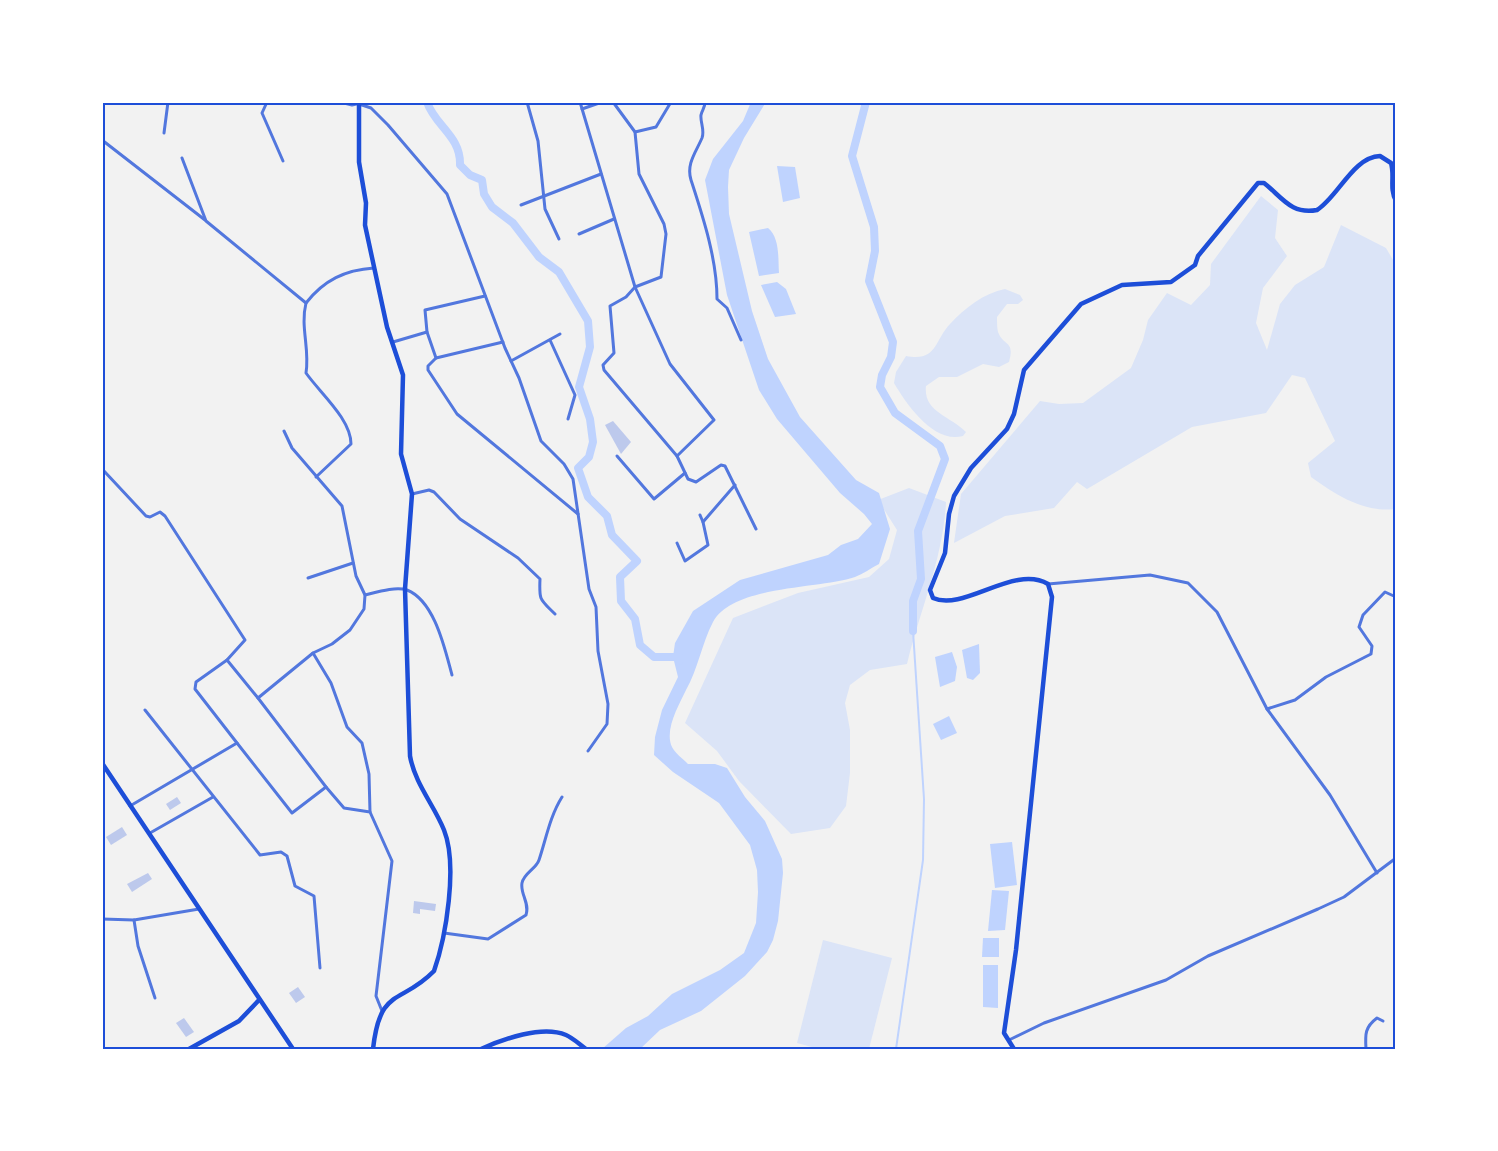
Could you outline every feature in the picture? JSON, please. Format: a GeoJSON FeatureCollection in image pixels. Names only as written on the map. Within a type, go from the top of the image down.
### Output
{"type":"FeatureCollection","features":[{"type":"Feature","properties":{"kind":"main road"},"geometry":{"type":"LineString","coordinates":[[361,103],[359,162],[366,203],[365,225],[404,389],[401,454],[412,494],[405,589],[410,756],[417,778],[444,831],[451,890],[434,971],[400,993],[382,1011],[373,1049]]}},
{"type":"Feature","properties":{"kind":"main road"},"geometry":{"type":"LineString","coordinates":[[1014,1049],[1004,1033],[1016,950],[1052,597],[1048,584],[1034,579],[1018,580],[950,600],[936,599],[930,594],[945,553],[949,514],[958,488],[971,468],[1007,429],[1014,414],[1024,370],[1081,304],[1122,285],[1171,282],[1195,265],[1198,256],[1258,183],[1264,183],[1287,205],[1298,210],[1317,210],[1368,158],[1380,156],[1391,163],[1394,172],[1391,189],[1396,201]]}},
{"type":"Feature","properties":{"kind":"main road"},"geometry":{"type":"LineString","coordinates":[[102,763],[293,1049]]}},
{"type":"Feature","properties":{"kind":"main road"},"geometry":{"type":"LineString","coordinates":[[189,1049],[239,1021],[259,1000]]}},
{"type":"Feature","properties":{"kind":"main road"},"geometry":{"type":"LineString","coordinates":[[481,1049],[501,1041],[548,1032],[574,1040],[586,1049]]}},
{"type":"Feature","properties":{"kind":"street"},"geometry":{"type":"LineString","coordinates":[[164,133],[168,102]]}},
{"type":"Feature","properties":{"kind":"street"},"geometry":{"type":"LineString","coordinates":[[267,102],[262,113],[283,161]]}},
{"type":"Feature","properties":{"kind":"street"},"geometry":{"type":"LineString","coordinates":[[340,102],[361,103],[371,108],[447,194],[541,441],[570,470],[588,589],[596,607],[598,651],[608,704],[607,724],[588,751]]}},
{"type":"Feature","properties":{"kind":"street"},"geometry":{"type":"LineString","coordinates":[[527,102],[538,141],[542,196],[550,223],[559,239]]}},
{"type":"Feature","properties":{"kind":"street"},"geometry":{"type":"LineString","coordinates":[[580,102],[635,287],[670,364],[714,420],[677,456]]}},
{"type":"Feature","properties":{"kind":"street"},"geometry":{"type":"LineString","coordinates":[[582,109],[602,102]]}},
{"type":"Feature","properties":{"kind":"street"},"geometry":{"type":"LineString","coordinates":[[613,102],[635,132],[637,166],[664,224],[666,234],[661,277],[635,287],[626,297],[610,306],[614,353],[603,367],[677,456],[688,479],[696,482],[721,465],[735,485],[756,529]]}},
{"type":"Feature","properties":{"kind":"street"},"geometry":{"type":"LineString","coordinates":[[635,132],[656,127],[672,102]]}},
{"type":"Feature","properties":{"kind":"street"},"geometry":{"type":"LineString","coordinates":[[705,102],[701,116],[702,137],[692,156],[690,178],[699,196],[700,214],[718,285],[717,299],[728,308],[741,340]]}},
{"type":"Feature","properties":{"kind":"street"},"geometry":{"type":"LineString","coordinates":[[102,140],[306,303]]}},
{"type":"Feature","properties":{"kind":"street"},"geometry":{"type":"LineString","coordinates":[[182,158],[206,221]]}},
{"type":"Feature","properties":{"kind":"street"},"geometry":{"type":"LineString","coordinates":[[521,205],[601,174]]}},
{"type":"Feature","properties":{"kind":"street"},"geometry":{"type":"LineString","coordinates":[[579,234],[614,219]]}},
{"type":"Feature","properties":{"kind":"street"},"geometry":{"type":"LineString","coordinates":[[316,477],[351,444],[351,439],[344,423],[306,373],[308,357],[302,318],[306,303],[335,276],[353,270],[374,268]]}},
{"type":"Feature","properties":{"kind":"street"},"geometry":{"type":"LineString","coordinates":[[436,358],[427,332],[425,310],[485,296]]}},
{"type":"Feature","properties":{"kind":"street"},"geometry":{"type":"LineString","coordinates":[[393,342],[427,332]]}},
{"type":"Feature","properties":{"kind":"street"},"geometry":{"type":"LineString","coordinates":[[511,361],[560,334]]}},
{"type":"Feature","properties":{"kind":"street"},"geometry":{"type":"LineString","coordinates":[[550,340],[575,395],[568,419]]}},
{"type":"Feature","properties":{"kind":"street"},"geometry":{"type":"LineString","coordinates":[[503,342],[436,358],[428,366],[428,370],[457,414],[578,514]]}},
{"type":"Feature","properties":{"kind":"street"},"geometry":{"type":"LineString","coordinates":[[258,698],[313,653],[332,644],[350,630],[364,609],[365,595],[353,563],[342,506],[292,448],[284,431]]}},
{"type":"Feature","properties":{"kind":"street"},"geometry":{"type":"LineString","coordinates":[[617,456],[654,499],[685,474]]}},
{"type":"Feature","properties":{"kind":"street"},"geometry":{"type":"LineString","coordinates":[[104,471],[146,516],[150,517],[160,513],[165,516],[245,640],[227,660],[195,685],[292,813],[326,786]]}},
{"type":"Feature","properties":{"kind":"street"},"geometry":{"type":"LineString","coordinates":[[703,522],[735,485]]}},
{"type":"Feature","properties":{"kind":"street"},"geometry":{"type":"LineString","coordinates":[[412,494],[429,490],[434,492],[460,519],[533,571],[540,579],[537,592],[539,598],[555,614]]}},
{"type":"Feature","properties":{"kind":"street"},"geometry":{"type":"LineString","coordinates":[[677,543],[685,561],[708,545],[700,515]]}},
{"type":"Feature","properties":{"kind":"street"},"geometry":{"type":"LineString","coordinates":[[308,578],[353,563]]}},
{"type":"Feature","properties":{"kind":"street"},"geometry":{"type":"LineString","coordinates":[[1048,584],[1150,575],[1188,583],[1217,612],[1267,709],[1330,795],[1377,873]]}},
{"type":"Feature","properties":{"kind":"street"},"geometry":{"type":"LineString","coordinates":[[365,595],[405,589],[424,604],[440,633],[452,675]]}},
{"type":"Feature","properties":{"kind":"street"},"geometry":{"type":"LineString","coordinates":[[1267,709],[1295,700],[1326,677],[1371,654],[1372,646],[1359,627],[1361,620],[1385,592],[1396,597]]}},
{"type":"Feature","properties":{"kind":"street"},"geometry":{"type":"LineString","coordinates":[[313,653],[331,683],[347,727],[362,743],[369,774],[370,812],[392,861],[376,996],[382,1011]]}},
{"type":"Feature","properties":{"kind":"street"},"geometry":{"type":"LineString","coordinates":[[227,660],[344,808],[370,812]]}},
{"type":"Feature","properties":{"kind":"street"},"geometry":{"type":"LineString","coordinates":[[145,710],[260,855],[281,852],[287,856],[295,886],[314,896],[320,968]]}},
{"type":"Feature","properties":{"kind":"street"},"geometry":{"type":"LineString","coordinates":[[130,806],[237,743]]}},
{"type":"Feature","properties":{"kind":"street"},"geometry":{"type":"LineString","coordinates":[[150,833],[214,797]]}},
{"type":"Feature","properties":{"kind":"street"},"geometry":{"type":"LineString","coordinates":[[442,932],[488,939],[526,915],[527,905],[521,886],[524,878],[539,861],[555,808],[561,797]]}},
{"type":"Feature","properties":{"kind":"street"},"geometry":{"type":"LineString","coordinates":[[1009,1040],[1055,1019],[1166,980],[1208,956],[1344,897],[1396,858]]}},
{"type":"Feature","properties":{"kind":"street"},"geometry":{"type":"LineString","coordinates":[[102,919],[134,920],[166,912],[199,909]]}},
{"type":"Feature","properties":{"kind":"street"},"geometry":{"type":"LineString","coordinates":[[134,920],[138,946],[155,998]]}},
{"type":"Feature","properties":{"kind":"street"},"geometry":{"type":"LineString","coordinates":[[1366,1049],[1365,1031],[1369,1024],[1377,1018],[1383,1021]]}},
{"type":"Feature","properties":{"kind":"shaded area"},"geometry":{"type":"Polygon","coordinates":[[[1261,196],[1278,210],[1275,238],[1287,256],[1263,288],[1256,323],[1267,350],[1280,304],[1295,285],[1324,267],[1341,225],[1386,248],[1396,265],[1396,509],[1384,510],[1351,501],[1311,477],[1308,463],[1335,441],[1305,378],[1292,375],[1266,413],[1192,427],[1087,489],[1077,482],[1054,508],[1005,516],[954,543],[961,494],[1040,401],[1059,404],[1083,403],[1131,368],[1143,340],[1148,320],[1167,293],[1191,305],[1210,285],[1211,264],[1261,196]]]}},
{"type":"Feature","properties":{"kind":"shaded area"},"geometry":{"type":"Polygon","coordinates":[[[1005,289],[1020,295],[1023,300],[1018,304],[1007,304],[997,317],[1000,337],[1011,350],[1009,362],[999,367],[983,364],[957,377],[939,377],[926,386],[926,395],[933,408],[966,432],[963,436],[952,437],[942,434],[922,421],[906,402],[894,383],[896,372],[906,356],[924,356],[934,349],[950,324],[968,307],[990,294],[1005,289]]]}},
{"type":"Feature","properties":{"kind":"shaded area"},"geometry":{"type":"Polygon","coordinates":[[[909,488],[946,502],[936,564],[907,664],[870,670],[850,685],[845,703],[850,730],[850,773],[846,806],[830,828],[791,834],[739,781],[717,751],[685,723],[733,618],[798,593],[869,577],[889,559],[897,530],[878,500],[909,488]]]}},
{"type":"Feature","properties":{"kind":"shaded area"},"geometry":{"type":"Polygon","coordinates":[[[823,940],[892,958],[869,1049],[819,1049],[797,1043],[823,940]]]}},
{"type":"Feature","properties":{"kind":"water"},"geometry":{"type":"Polygon","coordinates":[[[751,102],[766,102],[744,138],[729,170],[728,187],[729,214],[752,311],[768,359],[800,417],[856,480],[879,493],[890,529],[879,564],[861,574],[840,581],[757,595],[723,610],[713,622],[694,673],[673,718],[670,740],[673,749],[688,764],[715,764],[727,768],[745,797],[765,821],[782,859],[783,873],[778,921],[767,952],[745,976],[701,1011],[660,1030],[640,1049],[602,1049],[626,1028],[648,1016],[672,994],[720,970],[744,953],[756,923],[757,870],[750,845],[719,803],[673,772],[654,755],[655,737],[662,710],[678,677],[673,657],[675,643],[693,611],[740,580],[828,555],[841,545],[858,539],[872,524],[840,493],[777,419],[759,390],[727,295],[705,180],[713,159],[743,121],[751,102]]]}},
{"type":"Feature","properties":{"kind":"water"},"geometry":{"type":"Polygon","coordinates":[[[777,166],[795,167],[800,198],[783,202],[777,166]]]}},
{"type":"Feature","properties":{"kind":"water"},"geometry":{"type":"Polygon","coordinates":[[[768,228],[775,237],[779,273],[759,276],[749,232],[768,228]]]}},
{"type":"Feature","properties":{"kind":"water"},"geometry":{"type":"Polygon","coordinates":[[[777,282],[786,289],[796,314],[775,317],[761,285],[777,282]]]}},
{"type":"Feature","properties":{"kind":"water"},"geometry":{"type":"Polygon","coordinates":[[[979,644],[980,673],[973,680],[967,678],[962,650],[979,644]]]}},
{"type":"Feature","properties":{"kind":"water"},"geometry":{"type":"Polygon","coordinates":[[[952,652],[957,667],[955,681],[940,687],[935,657],[952,652]]]}},
{"type":"Feature","properties":{"kind":"water"},"geometry":{"type":"Polygon","coordinates":[[[949,716],[957,733],[941,740],[933,724],[949,716]]]}},
{"type":"Feature","properties":{"kind":"water"},"geometry":{"type":"Polygon","coordinates":[[[1012,842],[1017,885],[995,888],[990,844],[1012,842]]]}},
{"type":"Feature","properties":{"kind":"water"},"geometry":{"type":"Polygon","coordinates":[[[992,890],[1009,891],[1005,930],[988,931],[992,890]]]}},
{"type":"Feature","properties":{"kind":"water"},"geometry":{"type":"Polygon","coordinates":[[[983,938],[999,938],[999,957],[982,957],[983,938]]]}},
{"type":"Feature","properties":{"kind":"water"},"geometry":{"type":"Polygon","coordinates":[[[983,965],[998,965],[998,1008],[983,1007],[983,965]]]}},
{"type":"Feature","properties":{"kind":"building"},"geometry":{"type":"Polygon","coordinates":[[[613,421],[631,442],[621,454],[605,425],[613,421]]]}},
{"type":"Feature","properties":{"kind":"building"},"geometry":{"type":"Polygon","coordinates":[[[177,797],[181,803],[170,810],[166,804],[177,797]]]}},
{"type":"Feature","properties":{"kind":"building"},"geometry":{"type":"Polygon","coordinates":[[[122,827],[127,835],[111,845],[106,837],[122,827]]]}},
{"type":"Feature","properties":{"kind":"building"},"geometry":{"type":"Polygon","coordinates":[[[148,873],[152,879],[132,892],[127,884],[148,873]]]}},
{"type":"Feature","properties":{"kind":"building"},"geometry":{"type":"Polygon","coordinates":[[[414,901],[436,904],[435,911],[420,909],[420,914],[413,913],[414,901]]]}},
{"type":"Feature","properties":{"kind":"building"},"geometry":{"type":"Polygon","coordinates":[[[298,987],[305,997],[296,1003],[289,993],[298,987]]]}},
{"type":"Feature","properties":{"kind":"building"},"geometry":{"type":"Polygon","coordinates":[[[184,1018],[194,1032],[186,1037],[176,1023],[184,1018]]]}},
{"type":"Feature","properties":{"kind":"waterway"},"geometry":{"type":"LineString","coordinates":[[427,102],[456,146],[460,165],[470,175],[482,180],[484,194],[492,207],[513,223],[539,257],[559,272],[588,321],[590,347],[579,387],[590,419],[593,442],[589,457],[578,468],[588,497],[607,516],[612,535],[637,561],[620,577],[621,601],[635,619],[640,645],[654,657],[679,657],[679,661]]}},
{"type":"Feature","properties":{"kind":"waterway"},"geometry":{"type":"LineString","coordinates":[[866,102],[852,156],[874,227],[875,251],[869,281],[893,342],[891,357],[882,375],[880,387],[895,413],[940,446],[945,459],[918,531],[921,579],[913,601],[913,631]]}},
{"type":"Feature","properties":{"kind":"waterway"},"geometry":{"type":"LineString","coordinates":[[896,1049],[923,860],[924,799],[913,631]]}}]}
